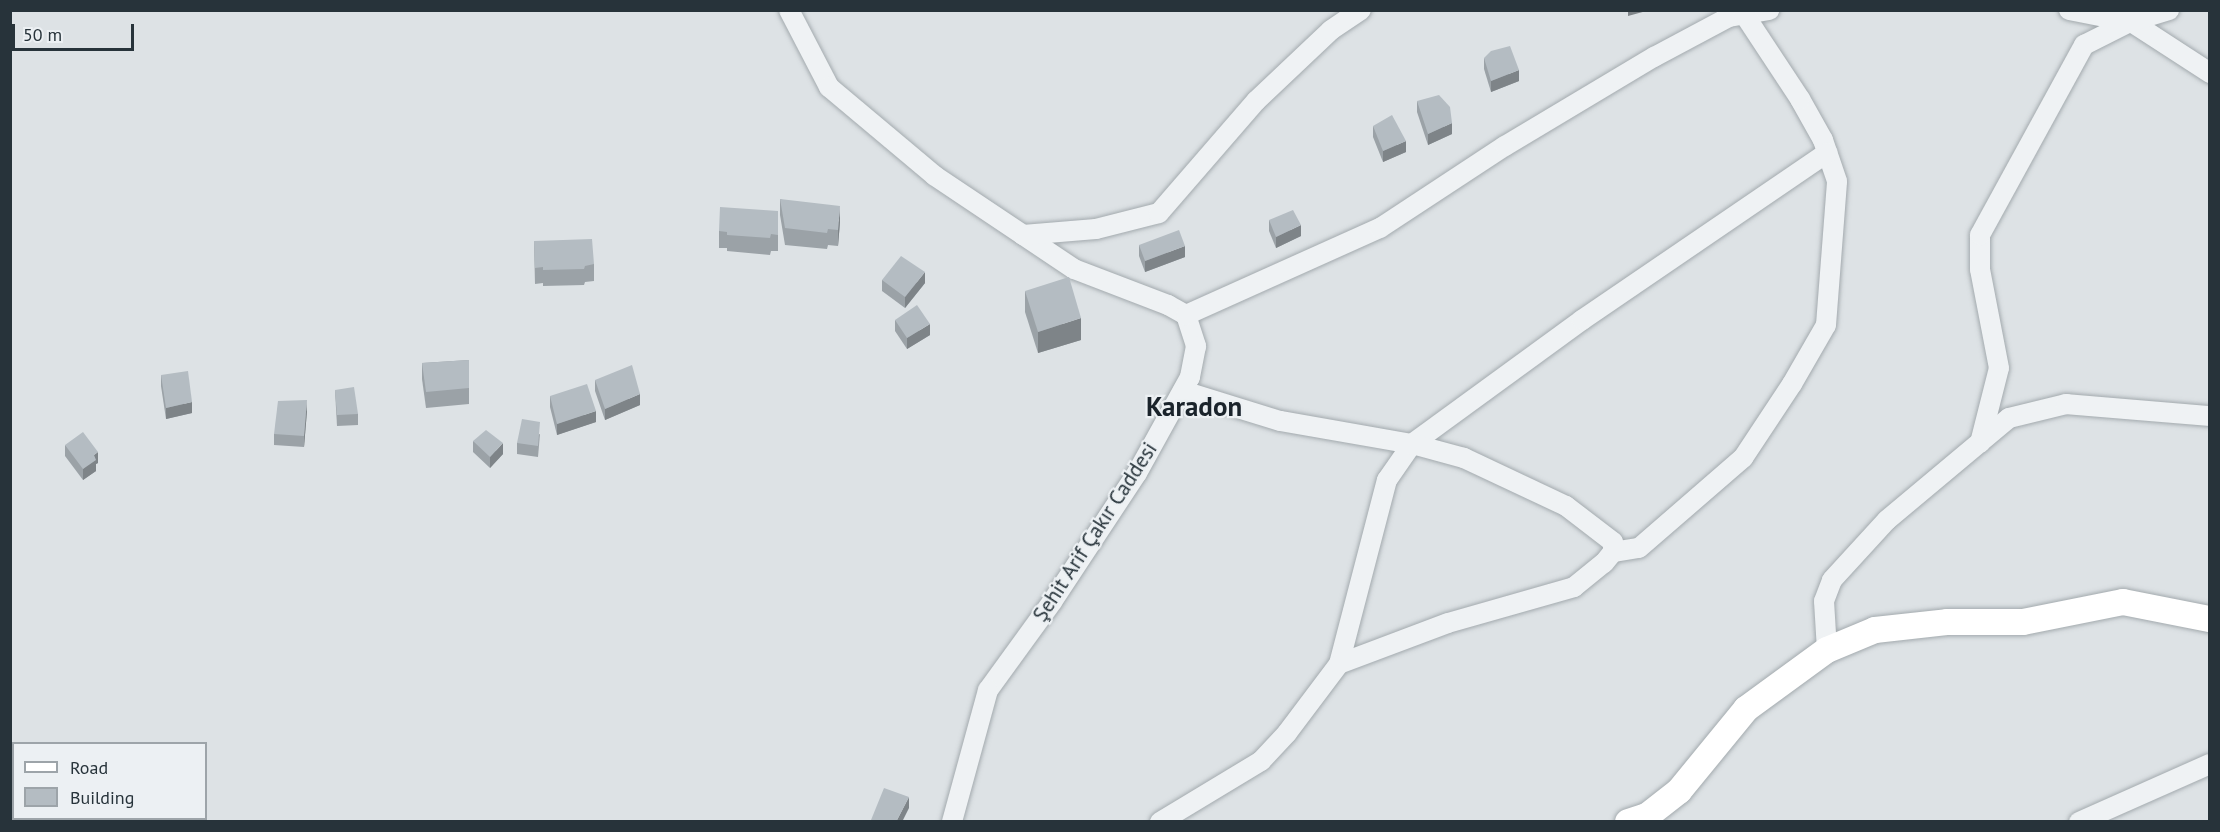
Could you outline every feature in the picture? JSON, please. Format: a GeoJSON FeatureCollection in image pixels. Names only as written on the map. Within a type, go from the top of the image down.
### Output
{"type":"FeatureCollection","features":[{"type":"Feature","properties":{"kind":"main road"},"geometry":{"type":"LineString","coordinates":[[1628,822],[1647,816],[1679,791],[1746,709],[1827,650],[1875,630],[1947,622],[2023,622],[2123,602],[2210,619]]}},
{"type":"Feature","properties":{"kind":"street"},"geometry":{"type":"LineString","coordinates":[[789,10],[829,87],[935,176],[1074,269],[1168,305],[1186,315],[1380,228],[1505,146],[1654,57],[1729,17],[1769,10]]}},
{"type":"Feature","properties":{"kind":"street"},"geometry":{"type":"LineString","coordinates":[[1023,235],[1096,229],[1159,213],[1256,101],[1331,30],[1361,10]]}},
{"type":"Feature","properties":{"kind":"street"},"geometry":{"type":"LineString","coordinates":[[2069,10],[2130,22]]}},
{"type":"Feature","properties":{"kind":"street"},"geometry":{"type":"LineString","coordinates":[[2113,10],[2210,73]]}},
{"type":"Feature","properties":{"kind":"street"},"geometry":{"type":"LineString","coordinates":[[1980,443],[1999,368],[1980,269],[1980,235],[2084,45],[2130,22],[2169,10]]}},
{"type":"Feature","properties":{"kind":"street"},"geometry":{"type":"LineString","coordinates":[[1339,664],[1448,623],[1574,587],[1613,552],[1639,548],[1743,458],[1792,384],[1826,325],[1837,181],[1827,153],[1800,99],[1744,14]]}},
{"type":"Feature","properties":{"kind":"street"},"geometry":{"type":"LineString","coordinates":[[1160,822],[1261,761],[1287,734],[1339,664],[1387,480],[1412,444],[1582,320],[1827,153]]}},
{"type":"Feature","properties":{"kind":"street","name":"Şehit Arif Çakır Caddesi"},"geometry":{"type":"LineString","coordinates":[[952,822],[988,690],[1052,602],[1137,473],[1191,377],[1196,346],[1186,315]]}},
{"type":"Feature","properties":{"kind":"street"},"geometry":{"type":"LineString","coordinates":[[1183,391],[1280,421],[1412,444],[1464,458],[1566,506],[1613,542],[1613,552]]}},
{"type":"Feature","properties":{"kind":"street"},"geometry":{"type":"LineString","coordinates":[[1827,650],[1824,601],[1832,580],[1887,520],[2009,418],[2066,404],[2210,416]]}},
{"type":"Feature","properties":{"kind":"street"},"geometry":{"type":"LineString","coordinates":[[2079,822],[2210,764]]}},
{"type":"Feature","properties":{"kind":"building"},"geometry":{"type":"Polygon","coordinates":[[[1510,46],[1519,70],[1491,81],[1484,58],[1491,51],[1510,46]]]}},
{"type":"Feature","properties":{"kind":"building"},"geometry":{"type":"Polygon","coordinates":[[[1439,95],[1450,107],[1452,123],[1428,134],[1417,101],[1439,95]]]}},
{"type":"Feature","properties":{"kind":"building"},"geometry":{"type":"Polygon","coordinates":[[[1392,115],[1406,141],[1383,151],[1373,126],[1392,115]]]}},
{"type":"Feature","properties":{"kind":"building"},"geometry":{"type":"Polygon","coordinates":[[[780,199],[840,206],[838,230],[828,229],[827,233],[785,228],[780,199]]]}},
{"type":"Feature","properties":{"kind":"building"},"geometry":{"type":"Polygon","coordinates":[[[720,207],[778,211],[778,235],[771,234],[770,238],[727,235],[727,232],[719,231],[720,207]]]}},
{"type":"Feature","properties":{"kind":"building"},"geometry":{"type":"Polygon","coordinates":[[[1293,210],[1301,225],[1276,237],[1269,220],[1293,210]]]}},
{"type":"Feature","properties":{"kind":"building"},"geometry":{"type":"Polygon","coordinates":[[[1179,230],[1185,246],[1145,261],[1139,245],[1179,230]]]}},
{"type":"Feature","properties":{"kind":"building"},"geometry":{"type":"Polygon","coordinates":[[[592,239],[594,264],[585,266],[584,269],[543,270],[543,267],[535,268],[534,241],[592,239]]]}},
{"type":"Feature","properties":{"kind":"building"},"geometry":{"type":"Polygon","coordinates":[[[901,256],[925,272],[905,297],[882,280],[901,256]]]}},
{"type":"Feature","properties":{"kind":"building"},"geometry":{"type":"Polygon","coordinates":[[[1069,277],[1081,318],[1038,332],[1025,291],[1069,277]]]}},
{"type":"Feature","properties":{"kind":"building"},"geometry":{"type":"Polygon","coordinates":[[[917,305],[930,324],[907,338],[895,320],[917,305]]]}},
{"type":"Feature","properties":{"kind":"building"},"geometry":{"type":"Polygon","coordinates":[[[469,360],[469,388],[426,392],[422,363],[469,360]]]}},
{"type":"Feature","properties":{"kind":"building"},"geometry":{"type":"Polygon","coordinates":[[[632,365],[640,394],[605,409],[595,380],[632,365]]]}},
{"type":"Feature","properties":{"kind":"building"},"geometry":{"type":"Polygon","coordinates":[[[188,371],[192,402],[166,408],[161,375],[188,371]]]}},
{"type":"Feature","properties":{"kind":"building"},"geometry":{"type":"Polygon","coordinates":[[[587,384],[596,411],[557,424],[550,396],[587,384]]]}},
{"type":"Feature","properties":{"kind":"building"},"geometry":{"type":"Polygon","coordinates":[[[354,387],[358,414],[337,415],[335,390],[354,387]]]}},
{"type":"Feature","properties":{"kind":"building"},"geometry":{"type":"Polygon","coordinates":[[[307,400],[304,436],[274,434],[278,401],[307,400]]]}},
{"type":"Feature","properties":{"kind":"building"},"geometry":{"type":"Polygon","coordinates":[[[522,419],[540,422],[538,446],[517,443],[522,419]]]}},
{"type":"Feature","properties":{"kind":"building"},"geometry":{"type":"Polygon","coordinates":[[[486,430],[503,443],[490,457],[473,441],[486,430]]]}},
{"type":"Feature","properties":{"kind":"building"},"geometry":{"type":"Polygon","coordinates":[[[83,432],[98,452],[94,455],[96,460],[83,469],[65,445],[83,432]]]}},
{"type":"Feature","properties":{"kind":"building"},"geometry":{"type":"Polygon","coordinates":[[[884,788],[909,797],[896,822],[873,822],[871,820],[884,788]]]}},
{"type":"Feature","properties":{"kind":"district","name":"Karadon"},"geometry":{"type":"Point","coordinates":[1194,407]}}]}
